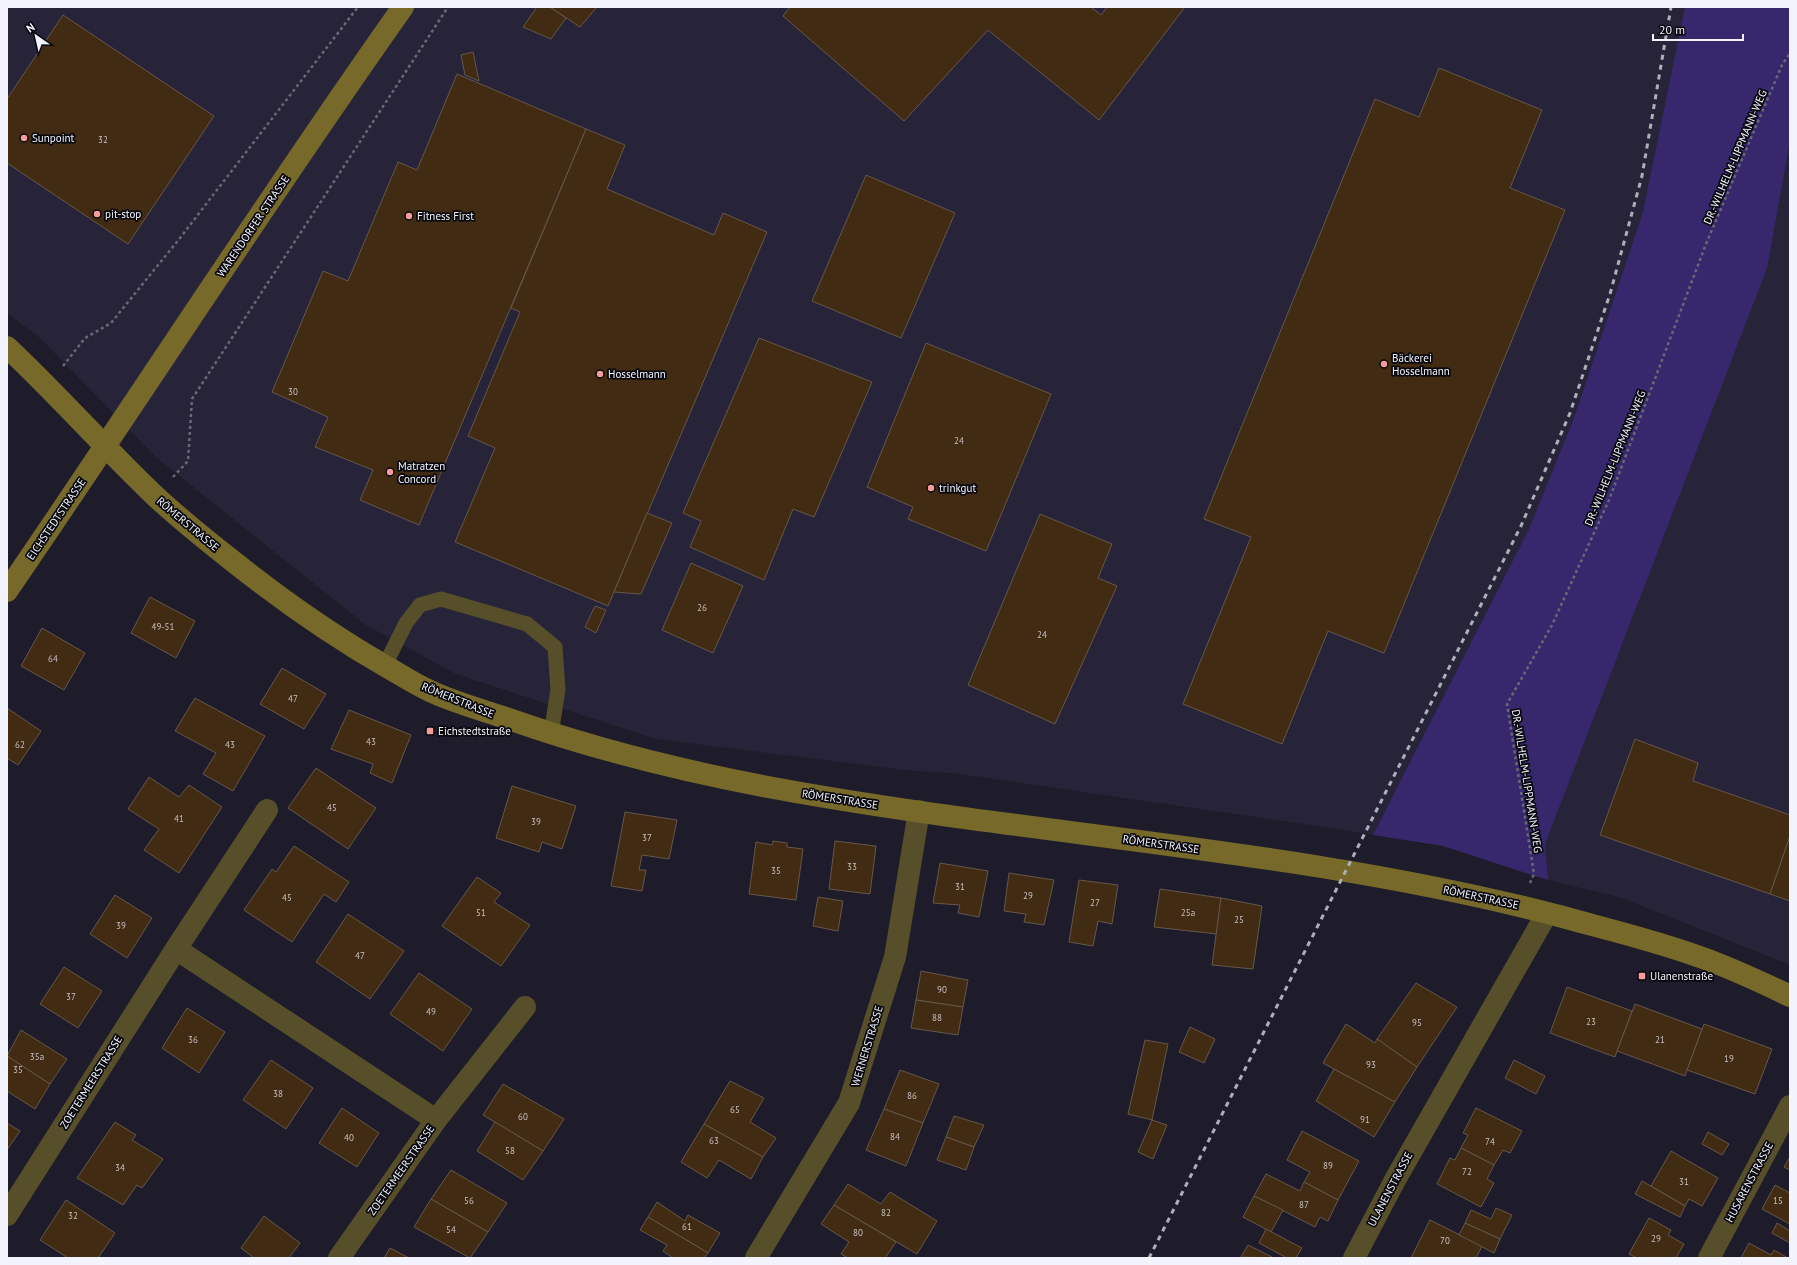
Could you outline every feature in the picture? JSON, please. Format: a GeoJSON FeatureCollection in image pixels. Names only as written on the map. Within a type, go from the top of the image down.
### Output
{"type":"FeatureCollection","features":[{"type":"Feature","properties":{"kind":"main road","name":"WARENDORFER STRASSE"},"geometry":{"type":"LineString","coordinates":[[106,447],[334,106],[403,7]]}},
{"type":"Feature","properties":{"kind":"main road","name":"RÖMERSTRASSE"},"geometry":{"type":"LineString","coordinates":[[7,347],[49,386],[106,447],[156,496],[204,538],[277,597],[345,642],[435,693],[551,734],[659,765],[714,776],[808,794],[1347,870],[1428,885],[1522,906],[1654,942],[1699,956],[1747,975],[1790,996]]}},
{"type":"Feature","properties":{"kind":"main road","name":"EICHSTEDTSTRASSE"},"geometry":{"type":"LineString","coordinates":[[7,591],[106,447]]}},
{"type":"Feature","properties":{"kind":"street","name":"ZOETERMEERSTRASSE"},"geometry":{"type":"LineString","coordinates":[[7,1215],[176,949],[267,810]]}},
{"type":"Feature","properties":{"kind":"street","name":"WERNERSTRASSE"},"geometry":{"type":"LineString","coordinates":[[756,1258],[850,1103],[895,957],[919,810]]}},
{"type":"Feature","properties":{"kind":"street","name":"ULANENSTRASSE"},"geometry":{"type":"LineString","coordinates":[[1354,1258],[1402,1166],[1547,913]]}},
{"type":"Feature","properties":{"kind":"street","name":"ZOETERMEERSTRASSE"},"geometry":{"type":"LineString","coordinates":[[176,949],[436,1120]]}},
{"type":"Feature","properties":{"kind":"street","name":"ZOETERMEERSTRASSE"},"geometry":{"type":"LineString","coordinates":[[339,1258],[436,1120],[525,1007]]}},
{"type":"Feature","properties":{"kind":"street","name":"HUSARENSTRASSE"},"geometry":{"type":"LineString","coordinates":[[1708,1258],[1790,1106]]}},
{"type":"Feature","properties":{"kind":"lane"},"geometry":{"type":"LineString","coordinates":[[384,665],[406,623],[420,605],[441,599],[527,624],[555,647],[558,690],[551,734]]}},
{"type":"Feature","properties":{"kind":"path"},"geometry":{"type":"LineString","coordinates":[[49,386],[85,338],[111,323],[180,238],[358,7]]}},
{"type":"Feature","properties":{"kind":"path"},"geometry":{"type":"LineString","coordinates":[[156,496],[188,461],[192,399],[448,7]]}},
{"type":"Feature","properties":{"kind":"path","name":"DR.-WILHELM-LIPPMANN-WEG"},"geometry":{"type":"LineString","coordinates":[[1534,874],[1508,704],[1552,626],[1609,500],[1706,244],[1782,65],[1790,53]]}},
{"type":"Feature","properties":{"kind":"shaded area"},"geometry":{"type":"Polygon","coordinates":[[[7,7],[1790,7],[1790,965],[1622,898],[1548,880],[1443,846],[1325,827],[952,773],[914,771],[656,739],[456,674],[366,625],[156,457],[40,338],[7,313],[7,7]]]}},
{"type":"Feature","properties":{"kind":"shaded area"},"geometry":{"type":"Polygon","coordinates":[[[1685,7],[1790,7],[1790,141],[1767,268],[1545,844],[1548,880],[1443,846],[1373,835],[1529,529],[1574,418],[1643,212],[1685,7]]]}},
{"type":"Feature","properties":{"kind":"building"},"geometry":{"type":"Polygon","coordinates":[[[537,7],[550,7],[566,18],[551,39],[523,27],[537,7]]]}},
{"type":"Feature","properties":{"kind":"building"},"geometry":{"type":"Polygon","coordinates":[[[550,7],[597,7],[580,27],[550,7]]]}},
{"type":"Feature","properties":{"kind":"building"},"geometry":{"type":"Polygon","coordinates":[[[790,7],[1091,7],[1101,15],[1107,7],[1185,7],[1099,120],[988,30],[904,121],[783,16],[790,7]]]}},
{"type":"Feature","properties":{"kind":"building"},"geometry":{"type":"Polygon","coordinates":[[[63,15],[214,116],[128,244],[7,163],[7,99],[63,15]]]}},
{"type":"Feature","properties":{"kind":"building"},"geometry":{"type":"Polygon","coordinates":[[[473,52],[479,81],[465,75],[461,55],[473,52]]]}},
{"type":"Feature","properties":{"kind":"building","name":"Bäckerei Hosselmann"},"geometry":{"type":"Polygon","coordinates":[[[1439,68],[1542,110],[1510,188],[1565,210],[1384,653],[1328,631],[1282,744],[1183,704],[1251,537],[1204,519],[1375,99],[1419,117],[1439,68]]]}},
{"type":"Feature","properties":{"kind":"building"},"geometry":{"type":"Polygon","coordinates":[[[457,74],[586,129],[419,525],[360,500],[373,470],[315,447],[328,417],[272,392],[323,271],[348,281],[398,162],[417,170],[457,74]]]}},
{"type":"Feature","properties":{"kind":"building","name":"Hosselmann"},"geometry":{"type":"Polygon","coordinates":[[[586,129],[625,145],[607,189],[714,235],[723,213],[767,232],[608,606],[455,542],[495,448],[468,436],[520,312],[511,308],[586,129]]]}},
{"type":"Feature","properties":{"kind":"building"},"geometry":{"type":"Polygon","coordinates":[[[866,175],[955,213],[901,338],[812,301],[866,175]]]}},
{"type":"Feature","properties":{"kind":"building"},"geometry":{"type":"Polygon","coordinates":[[[759,338],[872,382],[814,517],[793,509],[764,580],[690,547],[701,521],[683,513],[759,338]]]}},
{"type":"Feature","properties":{"kind":"building"},"geometry":{"type":"Polygon","coordinates":[[[926,343],[1051,394],[986,551],[908,519],[913,507],[867,487],[926,343]]]}},
{"type":"Feature","properties":{"kind":"building"},"geometry":{"type":"Polygon","coordinates":[[[647,513],[672,523],[641,594],[614,592],[647,513]]]}},
{"type":"Feature","properties":{"kind":"building"},"geometry":{"type":"Polygon","coordinates":[[[1040,514],[1112,544],[1098,578],[1117,586],[1055,724],[968,685],[1040,514]]]}},
{"type":"Feature","properties":{"kind":"building"},"geometry":{"type":"Polygon","coordinates":[[[691,563],[743,586],[713,653],[662,630],[691,563]]]}},
{"type":"Feature","properties":{"kind":"building"},"geometry":{"type":"Polygon","coordinates":[[[150,597],[195,621],[176,658],[131,633],[150,597]]]}},
{"type":"Feature","properties":{"kind":"building"},"geometry":{"type":"Polygon","coordinates":[[[595,606],[606,610],[596,633],[585,627],[595,606]]]}},
{"type":"Feature","properties":{"kind":"building"},"geometry":{"type":"Polygon","coordinates":[[[42,628],[85,653],[64,690],[21,666],[42,628]]]}},
{"type":"Feature","properties":{"kind":"building"},"geometry":{"type":"Polygon","coordinates":[[[282,668],[326,694],[304,729],[260,704],[282,668]]]}},
{"type":"Feature","properties":{"kind":"building"},"geometry":{"type":"Polygon","coordinates":[[[195,698],[265,736],[233,791],[203,774],[216,753],[175,731],[195,698]]]}},
{"type":"Feature","properties":{"kind":"building"},"geometry":{"type":"Polygon","coordinates":[[[7,708],[41,731],[18,765],[7,758],[7,708]]]}},
{"type":"Feature","properties":{"kind":"building"},"geometry":{"type":"Polygon","coordinates":[[[349,710],[411,735],[392,783],[370,773],[373,764],[331,749],[349,710]]]}},
{"type":"Feature","properties":{"kind":"building"},"geometry":{"type":"Polygon","coordinates":[[[1635,739],[1698,763],[1693,781],[1790,815],[1790,836],[1770,894],[1600,835],[1635,739]]]}},
{"type":"Feature","properties":{"kind":"building"},"geometry":{"type":"Polygon","coordinates":[[[316,768],[376,808],[348,849],[288,808],[316,768]]]}},
{"type":"Feature","properties":{"kind":"building"},"geometry":{"type":"Polygon","coordinates":[[[149,777],[179,797],[189,785],[222,807],[179,873],[144,850],[159,829],[128,809],[149,777]]]}},
{"type":"Feature","properties":{"kind":"building"},"geometry":{"type":"Polygon","coordinates":[[[512,786],[576,806],[562,849],[542,842],[539,852],[496,838],[512,786]]]}},
{"type":"Feature","properties":{"kind":"building"},"geometry":{"type":"Polygon","coordinates":[[[625,812],[677,820],[669,859],[642,855],[639,870],[646,870],[642,891],[611,886],[625,812]]]}},
{"type":"Feature","properties":{"kind":"building"},"geometry":{"type":"Polygon","coordinates":[[[1790,836],[1790,901],[1770,894],[1790,836]]]}},
{"type":"Feature","properties":{"kind":"building"},"geometry":{"type":"Polygon","coordinates":[[[773,841],[787,843],[787,847],[803,849],[796,900],[749,894],[756,842],[772,845],[773,841]]]}},
{"type":"Feature","properties":{"kind":"building"},"geometry":{"type":"Polygon","coordinates":[[[835,841],[876,846],[870,894],[829,889],[835,841]]]}},
{"type":"Feature","properties":{"kind":"building"},"geometry":{"type":"Polygon","coordinates":[[[294,846],[349,882],[336,902],[324,894],[292,942],[244,910],[272,869],[276,872],[294,846]]]}},
{"type":"Feature","properties":{"kind":"building"},"geometry":{"type":"Polygon","coordinates":[[[940,863],[988,871],[979,917],[958,913],[960,905],[933,903],[940,863]]]}},
{"type":"Feature","properties":{"kind":"building"},"geometry":{"type":"Polygon","coordinates":[[[1009,873],[1054,880],[1044,925],[1024,922],[1026,914],[1004,911],[1009,873]]]}},
{"type":"Feature","properties":{"kind":"building"},"geometry":{"type":"Polygon","coordinates":[[[477,877],[501,893],[494,902],[530,925],[501,966],[442,926],[477,877]]]}},
{"type":"Feature","properties":{"kind":"building"},"geometry":{"type":"Polygon","coordinates":[[[1079,880],[1118,885],[1112,924],[1098,921],[1093,946],[1069,942],[1079,880]]]}},
{"type":"Feature","properties":{"kind":"building"},"geometry":{"type":"Polygon","coordinates":[[[1160,889],[1221,898],[1217,934],[1154,927],[1160,889]]]}},
{"type":"Feature","properties":{"kind":"building"},"geometry":{"type":"Polygon","coordinates":[[[115,895],[152,918],[127,958],[90,934],[115,895]]]}},
{"type":"Feature","properties":{"kind":"building"},"geometry":{"type":"Polygon","coordinates":[[[818,897],[843,901],[838,931],[813,926],[818,897]]]}},
{"type":"Feature","properties":{"kind":"building"},"geometry":{"type":"Polygon","coordinates":[[[1221,898],[1262,906],[1253,969],[1212,965],[1221,898]]]}},
{"type":"Feature","properties":{"kind":"building"},"geometry":{"type":"Polygon","coordinates":[[[348,914],[404,951],[370,999],[316,962],[348,914]]]}},
{"type":"Feature","properties":{"kind":"building"},"geometry":{"type":"Polygon","coordinates":[[[64,967],[102,991],[78,1028],[40,1004],[64,967]]]}},
{"type":"Feature","properties":{"kind":"building"},"geometry":{"type":"Polygon","coordinates":[[[921,971],[968,980],[963,1007],[916,1000],[921,971]]]}},
{"type":"Feature","properties":{"kind":"building"},"geometry":{"type":"Polygon","coordinates":[[[419,973],[472,1009],[443,1051],[390,1014],[419,973]]]}},
{"type":"Feature","properties":{"kind":"building"},"geometry":{"type":"Polygon","coordinates":[[[1416,983],[1457,1007],[1417,1067],[1377,1039],[1416,983]]]}},
{"type":"Feature","properties":{"kind":"building"},"geometry":{"type":"Polygon","coordinates":[[[1567,987],[1632,1011],[1615,1057],[1550,1033],[1567,987]]]}},
{"type":"Feature","properties":{"kind":"building"},"geometry":{"type":"Polygon","coordinates":[[[916,1000],[963,1007],[958,1035],[911,1028],[916,1000]]]}},
{"type":"Feature","properties":{"kind":"building"},"geometry":{"type":"Polygon","coordinates":[[[1635,1004],[1702,1029],[1685,1076],[1617,1051],[1635,1004]]]}},
{"type":"Feature","properties":{"kind":"building"},"geometry":{"type":"Polygon","coordinates":[[[187,1008],[225,1032],[199,1073],[162,1048],[187,1008]]]}},
{"type":"Feature","properties":{"kind":"building"},"geometry":{"type":"Polygon","coordinates":[[[1346,1024],[1375,1043],[1377,1039],[1417,1067],[1395,1102],[1323,1063],[1346,1024]]]}},
{"type":"Feature","properties":{"kind":"building"},"geometry":{"type":"Polygon","coordinates":[[[1704,1024],[1772,1049],[1755,1094],[1687,1070],[1704,1024]]]}},
{"type":"Feature","properties":{"kind":"building"},"geometry":{"type":"Polygon","coordinates":[[[1190,1027],[1215,1039],[1204,1063],[1179,1052],[1190,1027]]]}},
{"type":"Feature","properties":{"kind":"building"},"geometry":{"type":"Polygon","coordinates":[[[21,1030],[67,1059],[50,1084],[7,1056],[21,1030]]]}},
{"type":"Feature","properties":{"kind":"building"},"geometry":{"type":"Polygon","coordinates":[[[1145,1040],[1168,1044],[1152,1120],[1128,1114],[1145,1040]]]}},
{"type":"Feature","properties":{"kind":"building"},"geometry":{"type":"Polygon","coordinates":[[[7,1056],[50,1084],[35,1109],[7,1091],[7,1056]]]}},
{"type":"Feature","properties":{"kind":"building"},"geometry":{"type":"Polygon","coordinates":[[[271,1060],[313,1088],[286,1129],[243,1100],[271,1060]]]}},
{"type":"Feature","properties":{"kind":"building"},"geometry":{"type":"Polygon","coordinates":[[[1514,1060],[1545,1076],[1536,1094],[1505,1078],[1514,1060]]]}},
{"type":"Feature","properties":{"kind":"building"},"geometry":{"type":"Polygon","coordinates":[[[1334,1069],[1395,1102],[1374,1137],[1316,1101],[1334,1069]]]}},
{"type":"Feature","properties":{"kind":"building"},"geometry":{"type":"Polygon","coordinates":[[[900,1070],[939,1084],[923,1123],[884,1109],[900,1070]]]}},
{"type":"Feature","properties":{"kind":"building"},"geometry":{"type":"Polygon","coordinates":[[[730,1081],[764,1098],[750,1122],[776,1138],[763,1157],[704,1124],[730,1081]]]}},
{"type":"Feature","properties":{"kind":"building"},"geometry":{"type":"Polygon","coordinates":[[[503,1084],[564,1119],[543,1151],[483,1115],[503,1084]]]}},
{"type":"Feature","properties":{"kind":"building"},"geometry":{"type":"Polygon","coordinates":[[[342,1108],[379,1133],[357,1167],[319,1143],[342,1108]]]}},
{"type":"Feature","properties":{"kind":"building"},"geometry":{"type":"Polygon","coordinates":[[[1476,1108],[1522,1131],[1510,1153],[1503,1150],[1494,1165],[1461,1148],[1468,1135],[1463,1133],[1476,1108]]]}},
{"type":"Feature","properties":{"kind":"building"},"geometry":{"type":"Polygon","coordinates":[[[884,1109],[923,1123],[906,1166],[866,1150],[884,1109]]]}},
{"type":"Feature","properties":{"kind":"building"},"geometry":{"type":"Polygon","coordinates":[[[954,1116],[984,1125],[974,1147],[946,1137],[954,1116]]]}},
{"type":"Feature","properties":{"kind":"building"},"geometry":{"type":"Polygon","coordinates":[[[1152,1120],[1167,1125],[1153,1159],[1138,1152],[1152,1120]]]}},
{"type":"Feature","properties":{"kind":"building"},"geometry":{"type":"Polygon","coordinates":[[[115,1122],[136,1135],[132,1140],[163,1159],[142,1188],[137,1185],[123,1205],[77,1178],[115,1122]]]}},
{"type":"Feature","properties":{"kind":"building"},"geometry":{"type":"Polygon","coordinates":[[[495,1122],[543,1151],[523,1180],[477,1151],[495,1122]]]}},
{"type":"Feature","properties":{"kind":"building"},"geometry":{"type":"Polygon","coordinates":[[[7,1123],[20,1131],[7,1150],[7,1123]]]}},
{"type":"Feature","properties":{"kind":"building"},"geometry":{"type":"Polygon","coordinates":[[[704,1124],[763,1157],[751,1179],[719,1160],[707,1178],[681,1162],[704,1124]]]}},
{"type":"Feature","properties":{"kind":"building"},"geometry":{"type":"Polygon","coordinates":[[[1302,1131],[1359,1161],[1338,1200],[1304,1182],[1310,1172],[1287,1160],[1302,1131]]]}},
{"type":"Feature","properties":{"kind":"building"},"geometry":{"type":"Polygon","coordinates":[[[1708,1132],[1729,1144],[1722,1155],[1702,1144],[1708,1132]]]}},
{"type":"Feature","properties":{"kind":"building"},"geometry":{"type":"Polygon","coordinates":[[[946,1137],[974,1147],[966,1170],[937,1160],[946,1137]]]}},
{"type":"Feature","properties":{"kind":"building"},"geometry":{"type":"Polygon","coordinates":[[[1461,1148],[1494,1165],[1487,1179],[1494,1183],[1481,1207],[1437,1184],[1450,1158],[1455,1160],[1461,1148]]]}},
{"type":"Feature","properties":{"kind":"building"},"geometry":{"type":"Polygon","coordinates":[[[1671,1151],[1718,1178],[1702,1206],[1689,1199],[1685,1206],[1651,1186],[1671,1151]]]}},
{"type":"Feature","properties":{"kind":"building"},"geometry":{"type":"Polygon","coordinates":[[[1790,1157],[1790,1170],[1784,1167],[1790,1157]]]}},
{"type":"Feature","properties":{"kind":"building"},"geometry":{"type":"Polygon","coordinates":[[[451,1170],[507,1203],[488,1232],[431,1199],[451,1170]]]}},
{"type":"Feature","properties":{"kind":"building"},"geometry":{"type":"Polygon","coordinates":[[[1266,1174],[1300,1191],[1304,1182],[1338,1200],[1328,1221],[1320,1217],[1315,1227],[1254,1196],[1266,1174]]]}},
{"type":"Feature","properties":{"kind":"building"},"geometry":{"type":"Polygon","coordinates":[[[1642,1181],[1685,1206],[1680,1217],[1635,1194],[1642,1181]]]}},
{"type":"Feature","properties":{"kind":"building"},"geometry":{"type":"Polygon","coordinates":[[[848,1184],[881,1204],[890,1192],[937,1221],[917,1254],[834,1205],[848,1184]]]}},
{"type":"Feature","properties":{"kind":"building"},"geometry":{"type":"Polygon","coordinates":[[[1775,1185],[1790,1193],[1790,1224],[1762,1209],[1775,1185]]]}},
{"type":"Feature","properties":{"kind":"building"},"geometry":{"type":"Polygon","coordinates":[[[1254,1196],[1283,1210],[1271,1232],[1243,1217],[1254,1196]]]}},
{"type":"Feature","properties":{"kind":"building"},"geometry":{"type":"Polygon","coordinates":[[[431,1199],[488,1232],[470,1258],[414,1227],[431,1199]]]}},
{"type":"Feature","properties":{"kind":"building"},"geometry":{"type":"Polygon","coordinates":[[[66,1200],[115,1233],[98,1258],[68,1258],[40,1240],[66,1200]]]}},
{"type":"Feature","properties":{"kind":"building"},"geometry":{"type":"Polygon","coordinates":[[[657,1202],[685,1221],[688,1215],[720,1233],[708,1253],[648,1217],[657,1202]]]}},
{"type":"Feature","properties":{"kind":"building"},"geometry":{"type":"Polygon","coordinates":[[[834,1205],[896,1242],[885,1258],[848,1258],[841,1254],[849,1242],[821,1224],[834,1205]]]}},
{"type":"Feature","properties":{"kind":"building"},"geometry":{"type":"Polygon","coordinates":[[[1496,1208],[1512,1215],[1500,1239],[1465,1223],[1471,1210],[1491,1219],[1496,1208]]]}},
{"type":"Feature","properties":{"kind":"building"},"geometry":{"type":"Polygon","coordinates":[[[264,1216],[300,1243],[289,1258],[254,1258],[241,1248],[264,1216]]]}},
{"type":"Feature","properties":{"kind":"building"},"geometry":{"type":"Polygon","coordinates":[[[648,1217],[708,1253],[704,1258],[673,1258],[663,1251],[667,1245],[640,1230],[648,1217]]]}},
{"type":"Feature","properties":{"kind":"building"},"geometry":{"type":"Polygon","coordinates":[[[1649,1218],[1671,1230],[1668,1235],[1684,1244],[1676,1258],[1637,1258],[1629,1254],[1649,1218]]]}},
{"type":"Feature","properties":{"kind":"building"},"geometry":{"type":"Polygon","coordinates":[[[1430,1220],[1482,1246],[1476,1258],[1411,1258],[1430,1220]]]}},
{"type":"Feature","properties":{"kind":"building"},"geometry":{"type":"Polygon","coordinates":[[[1465,1223],[1500,1239],[1494,1253],[1459,1235],[1465,1223]]]}},
{"type":"Feature","properties":{"kind":"building"},"geometry":{"type":"Polygon","coordinates":[[[1777,1223],[1790,1231],[1790,1243],[1772,1233],[1777,1223]]]}},
{"type":"Feature","properties":{"kind":"building"},"geometry":{"type":"Polygon","coordinates":[[[1266,1229],[1302,1248],[1296,1258],[1287,1258],[1259,1243],[1266,1229]]]}},
{"type":"Feature","properties":{"kind":"building"},"geometry":{"type":"Polygon","coordinates":[[[1749,1243],[1771,1255],[1774,1250],[1788,1258],[1741,1258],[1749,1243]]]}},
{"type":"Feature","properties":{"kind":"building"},"geometry":{"type":"Polygon","coordinates":[[[1248,1245],[1274,1258],[1241,1257],[1248,1245]]]}},
{"type":"Feature","properties":{"kind":"building"},"geometry":{"type":"Polygon","coordinates":[[[390,1248],[409,1258],[384,1258],[390,1248]]]}},
{"type":"Feature","properties":{"kind":"railway"},"geometry":{"type":"LineString","coordinates":[[1149,1258],[1521,526],[1570,413],[1610,294],[1642,176],[1671,7]]}},
{"type":"Feature","properties":{"kind":"place","name":"Sunpoint"},"geometry":{"type":"Point","coordinates":[24,138]}},
{"type":"Feature","properties":{"kind":"place","name":"pit-stop"},"geometry":{"type":"Point","coordinates":[97,214]}},
{"type":"Feature","properties":{"kind":"place","name":"Fitness First"},"geometry":{"type":"Point","coordinates":[409,216]}},
{"type":"Feature","properties":{"kind":"place","name":"Bäckerei Hosselmann"},"geometry":{"type":"Point","coordinates":[1384,364]}},
{"type":"Feature","properties":{"kind":"place","name":"Hosselmann"},"geometry":{"type":"Point","coordinates":[600,374]}},
{"type":"Feature","properties":{"kind":"place","name":"Matratzen Concord"},"geometry":{"type":"Point","coordinates":[390,472]}},
{"type":"Feature","properties":{"kind":"place","name":"trinkgut"},"geometry":{"type":"Point","coordinates":[931,488]}},
{"type":"Feature","properties":{"kind":"place","name":"Eichstedtstraße"},"geometry":{"type":"Point","coordinates":[430,731]}},
{"type":"Feature","properties":{"kind":"place","name":"Ulanenstraße"},"geometry":{"type":"Point","coordinates":[1642,976]}}]}
